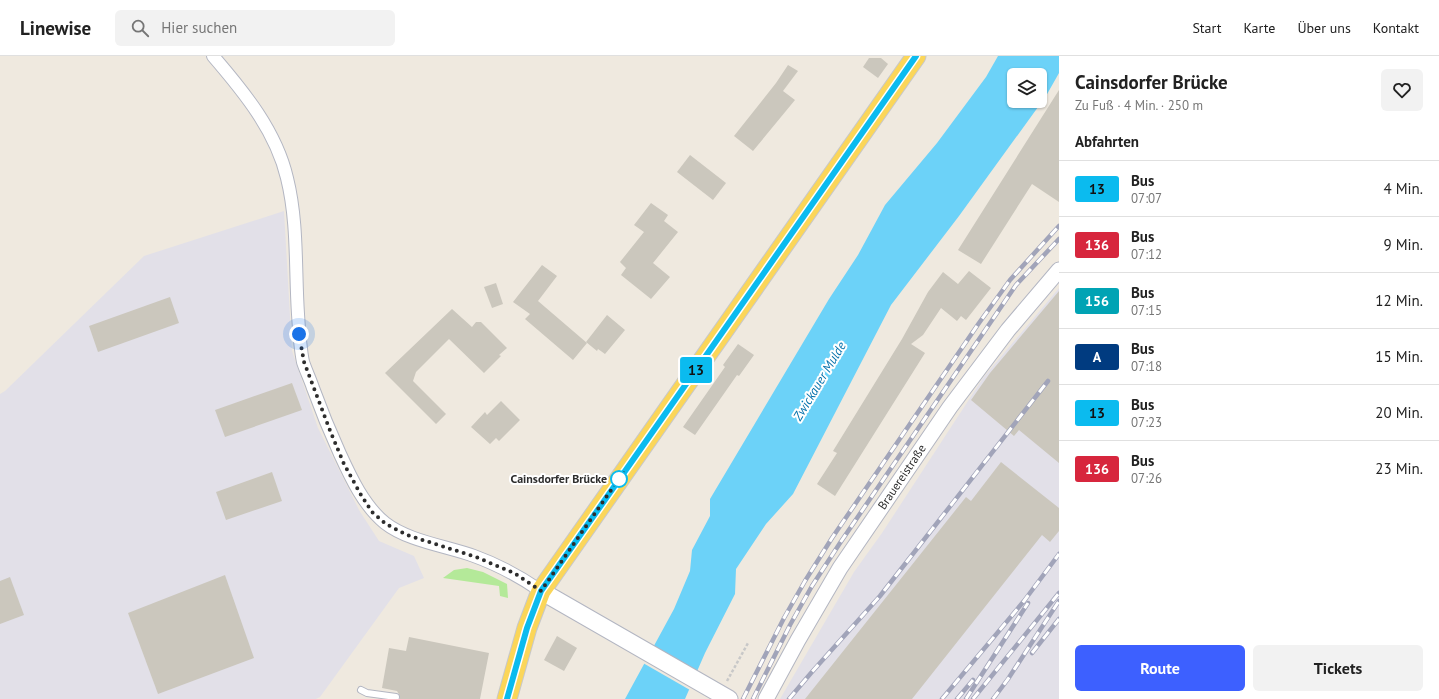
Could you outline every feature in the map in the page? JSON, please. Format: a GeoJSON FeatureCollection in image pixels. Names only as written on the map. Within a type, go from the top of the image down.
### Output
{"type":"FeatureCollection","features":[{"type":"Feature","properties":{"kind":"main road"},"geometry":{"type":"LineString","coordinates":[[507,699],[527,628],[541,591],[916,56]]}},
{"type":"Feature","properties":{"kind":"main road"},"geometry":{"type":"LineString","coordinates":[[541,591],[723,695]]}},
{"type":"Feature","properties":{"kind":"street"},"geometry":{"type":"LineString","coordinates":[[213,56],[262,119],[278,150],[287,178],[294,219],[299,334],[304,362],[344,464],[361,495],[372,512],[386,524],[407,535],[476,557],[514,573],[541,591]]}},
{"type":"Feature","properties":{"kind":"street","name":"Brauereistraße"},"geometry":{"type":"LineString","coordinates":[[766,699],[840,568],[950,407],[1008,330],[1059,270]]}},
{"type":"Feature","properties":{"kind":"lane"},"geometry":{"type":"LineString","coordinates":[[361,690],[367,693],[396,698]]}},
{"type":"Feature","properties":{"kind":"path"},"geometry":{"type":"LineString","coordinates":[[723,695],[748,643]]}},
{"type":"Feature","properties":{"kind":"shaded area"},"geometry":{"type":"Polygon","coordinates":[[[284,211],[292,351],[318,428],[359,510],[379,541],[414,556],[424,578],[399,588],[320,697],[316,699],[0,699],[0,394],[5,391],[144,256],[284,211]]]}},
{"type":"Feature","properties":{"kind":"shaded area"},"geometry":{"type":"Polygon","coordinates":[[[1059,288],[1059,699],[780,699],[854,572],[882,533],[983,378],[1059,288]]]}},
{"type":"Feature","properties":{"kind":"green space"},"geometry":{"type":"Polygon","coordinates":[[[467,568],[483,572],[507,584],[508,598],[500,596],[499,586],[443,578],[454,570],[467,568]]]}},
{"type":"Feature","properties":{"kind":"water","name":"Zwickauer Mulde"},"geometry":{"type":"Polygon","coordinates":[[[998,56],[1059,56],[1059,73],[1047,94],[1047,68],[1007,68],[1007,108],[1037,108],[959,216],[891,305],[793,494],[766,524],[736,569],[735,594],[705,653],[685,699],[625,699],[674,609],[690,571],[692,550],[710,516],[710,499],[829,299],[858,255],[885,205],[937,143],[986,77],[998,56]]]}},
{"type":"Feature","properties":{"kind":"pier"},"geometry":{"type":"Polygon","coordinates":[[[651,647],[698,674],[690,690],[643,663],[651,647]]]}},
{"type":"Feature","properties":{"kind":"building"},"geometry":{"type":"Polygon","coordinates":[[[869,58],[881,58],[888,64],[878,78],[863,67],[869,58]]]}},
{"type":"Feature","properties":{"kind":"building"},"geometry":{"type":"Polygon","coordinates":[[[788,65],[798,71],[783,91],[795,100],[753,151],[734,136],[776,83],[788,65]]]}},
{"type":"Feature","properties":{"kind":"building"},"geometry":{"type":"Polygon","coordinates":[[[1059,90],[1059,202],[1032,184],[981,264],[958,250],[1059,90]]]}},
{"type":"Feature","properties":{"kind":"building"},"geometry":{"type":"Polygon","coordinates":[[[690,155],[726,183],[713,200],[677,172],[690,155]]]}},
{"type":"Feature","properties":{"kind":"building"},"geometry":{"type":"Polygon","coordinates":[[[651,203],[668,215],[664,221],[678,232],[653,263],[670,277],[651,299],[621,275],[626,268],[620,262],[644,232],[634,225],[651,203]]]}},
{"type":"Feature","properties":{"kind":"building"},"geometry":{"type":"Polygon","coordinates":[[[542,265],[557,276],[538,301],[587,343],[573,360],[525,319],[530,314],[513,302],[542,265]]]}},
{"type":"Feature","properties":{"kind":"building"},"geometry":{"type":"Polygon","coordinates":[[[969,271],[991,288],[966,320],[961,316],[957,321],[941,308],[923,335],[911,344],[925,353],[835,496],[817,484],[837,453],[833,451],[902,339],[928,292],[943,272],[958,284],[969,271]]]}},
{"type":"Feature","properties":{"kind":"building"},"geometry":{"type":"Polygon","coordinates":[[[496,283],[503,304],[492,308],[484,287],[496,283]]]}},
{"type":"Feature","properties":{"kind":"building"},"geometry":{"type":"Polygon","coordinates":[[[1059,291],[1059,463],[1019,430],[1014,436],[971,400],[990,373],[1059,291]]]}},
{"type":"Feature","properties":{"kind":"building"},"geometry":{"type":"Polygon","coordinates":[[[170,297],[179,323],[98,352],[89,326],[170,297]]]}},
{"type":"Feature","properties":{"kind":"building"},"geometry":{"type":"Polygon","coordinates":[[[452,309],[472,327],[476,322],[481,322],[507,348],[484,373],[449,339],[416,372],[413,381],[446,414],[436,424],[385,373],[452,309]]]}},
{"type":"Feature","properties":{"kind":"building"},"geometry":{"type":"Polygon","coordinates":[[[607,315],[625,330],[605,354],[598,349],[597,351],[586,342],[607,315]]]}},
{"type":"Feature","properties":{"kind":"building"},"geometry":{"type":"Polygon","coordinates":[[[738,344],[754,355],[739,376],[737,375],[695,435],[683,427],[725,367],[723,365],[738,344]]]}},
{"type":"Feature","properties":{"kind":"building"},"geometry":{"type":"Polygon","coordinates":[[[292,383],[302,410],[225,437],[215,410],[292,383]]]}},
{"type":"Feature","properties":{"kind":"building"},"geometry":{"type":"Polygon","coordinates":[[[501,401],[520,420],[499,441],[496,438],[490,444],[471,427],[485,412],[487,415],[501,401]]]}},
{"type":"Feature","properties":{"kind":"building"},"geometry":{"type":"Polygon","coordinates":[[[1001,462],[1059,508],[1059,531],[1050,542],[1042,535],[912,699],[805,699],[966,497],[971,501],[1001,462]]]}},
{"type":"Feature","properties":{"kind":"building"},"geometry":{"type":"Polygon","coordinates":[[[272,472],[282,501],[226,520],[216,492],[272,472]]]}},
{"type":"Feature","properties":{"kind":"building"},"geometry":{"type":"Polygon","coordinates":[[[225,575],[254,658],[158,694],[128,613],[225,575]]]}},
{"type":"Feature","properties":{"kind":"building"},"geometry":{"type":"Polygon","coordinates":[[[10,577],[24,615],[0,624],[0,581],[10,577]]]}},
{"type":"Feature","properties":{"kind":"building"},"geometry":{"type":"Polygon","coordinates":[[[557,636],[577,648],[564,671],[544,660],[557,636]]]}},
{"type":"Feature","properties":{"kind":"building"},"geometry":{"type":"Polygon","coordinates":[[[409,637],[489,653],[480,699],[400,699],[397,691],[382,688],[389,648],[406,651],[409,637]]]}},
{"type":"Feature","properties":{"kind":"railway"},"geometry":{"type":"LineString","coordinates":[[743,699],[784,618],[832,538],[1010,280],[1059,226]]}},
{"type":"Feature","properties":{"kind":"railway"},"geometry":{"type":"LineString","coordinates":[[753,699],[790,625],[812,586],[840,543],[1016,285],[1059,239]]}},
{"type":"Feature","properties":{"kind":"railway"},"geometry":{"type":"LineString","coordinates":[[789,699],[880,596],[1048,381]]}},
{"type":"Feature","properties":{"kind":"railway"},"geometry":{"type":"LineString","coordinates":[[942,699],[1024,601],[1059,554]]}},
{"type":"Feature","properties":{"kind":"railway"},"geometry":{"type":"LineString","coordinates":[[973,699],[1059,593]]}},
{"type":"Feature","properties":{"kind":"railway"},"geometry":{"type":"LineString","coordinates":[[993,699],[1008,679],[1059,601]]}},
{"type":"Feature","properties":{"kind":"railway"},"geometry":{"type":"LineString","coordinates":[[966,699],[1028,603]]}},
{"type":"Feature","properties":{"kind":"railway"},"geometry":{"type":"LineString","coordinates":[[1032,653],[1059,619]]}},
{"type":"Feature","properties":{"kind":"railway"},"geometry":{"type":"LineString","coordinates":[[957,699],[973,680]]}},
{"type":"Feature","properties":{"kind":"bus line","name":"13"},"geometry":{"type":"LineString","coordinates":[[507,699],[527,628],[541,591],[916,56]]}},
{"type":"Feature","properties":{"kind":"place","name":"Cainsdorfer Brücke"},"geometry":{"type":"Point","coordinates":[619,479]}},
{"type":"Feature","properties":{"kind":"route"},"geometry":{"type":"LineString","coordinates":[[299,334],[304,362],[316,398],[344,464],[372,512],[386,524],[407,535],[476,557],[514,573],[541,591],[623,473],[619,479]]}}]}
